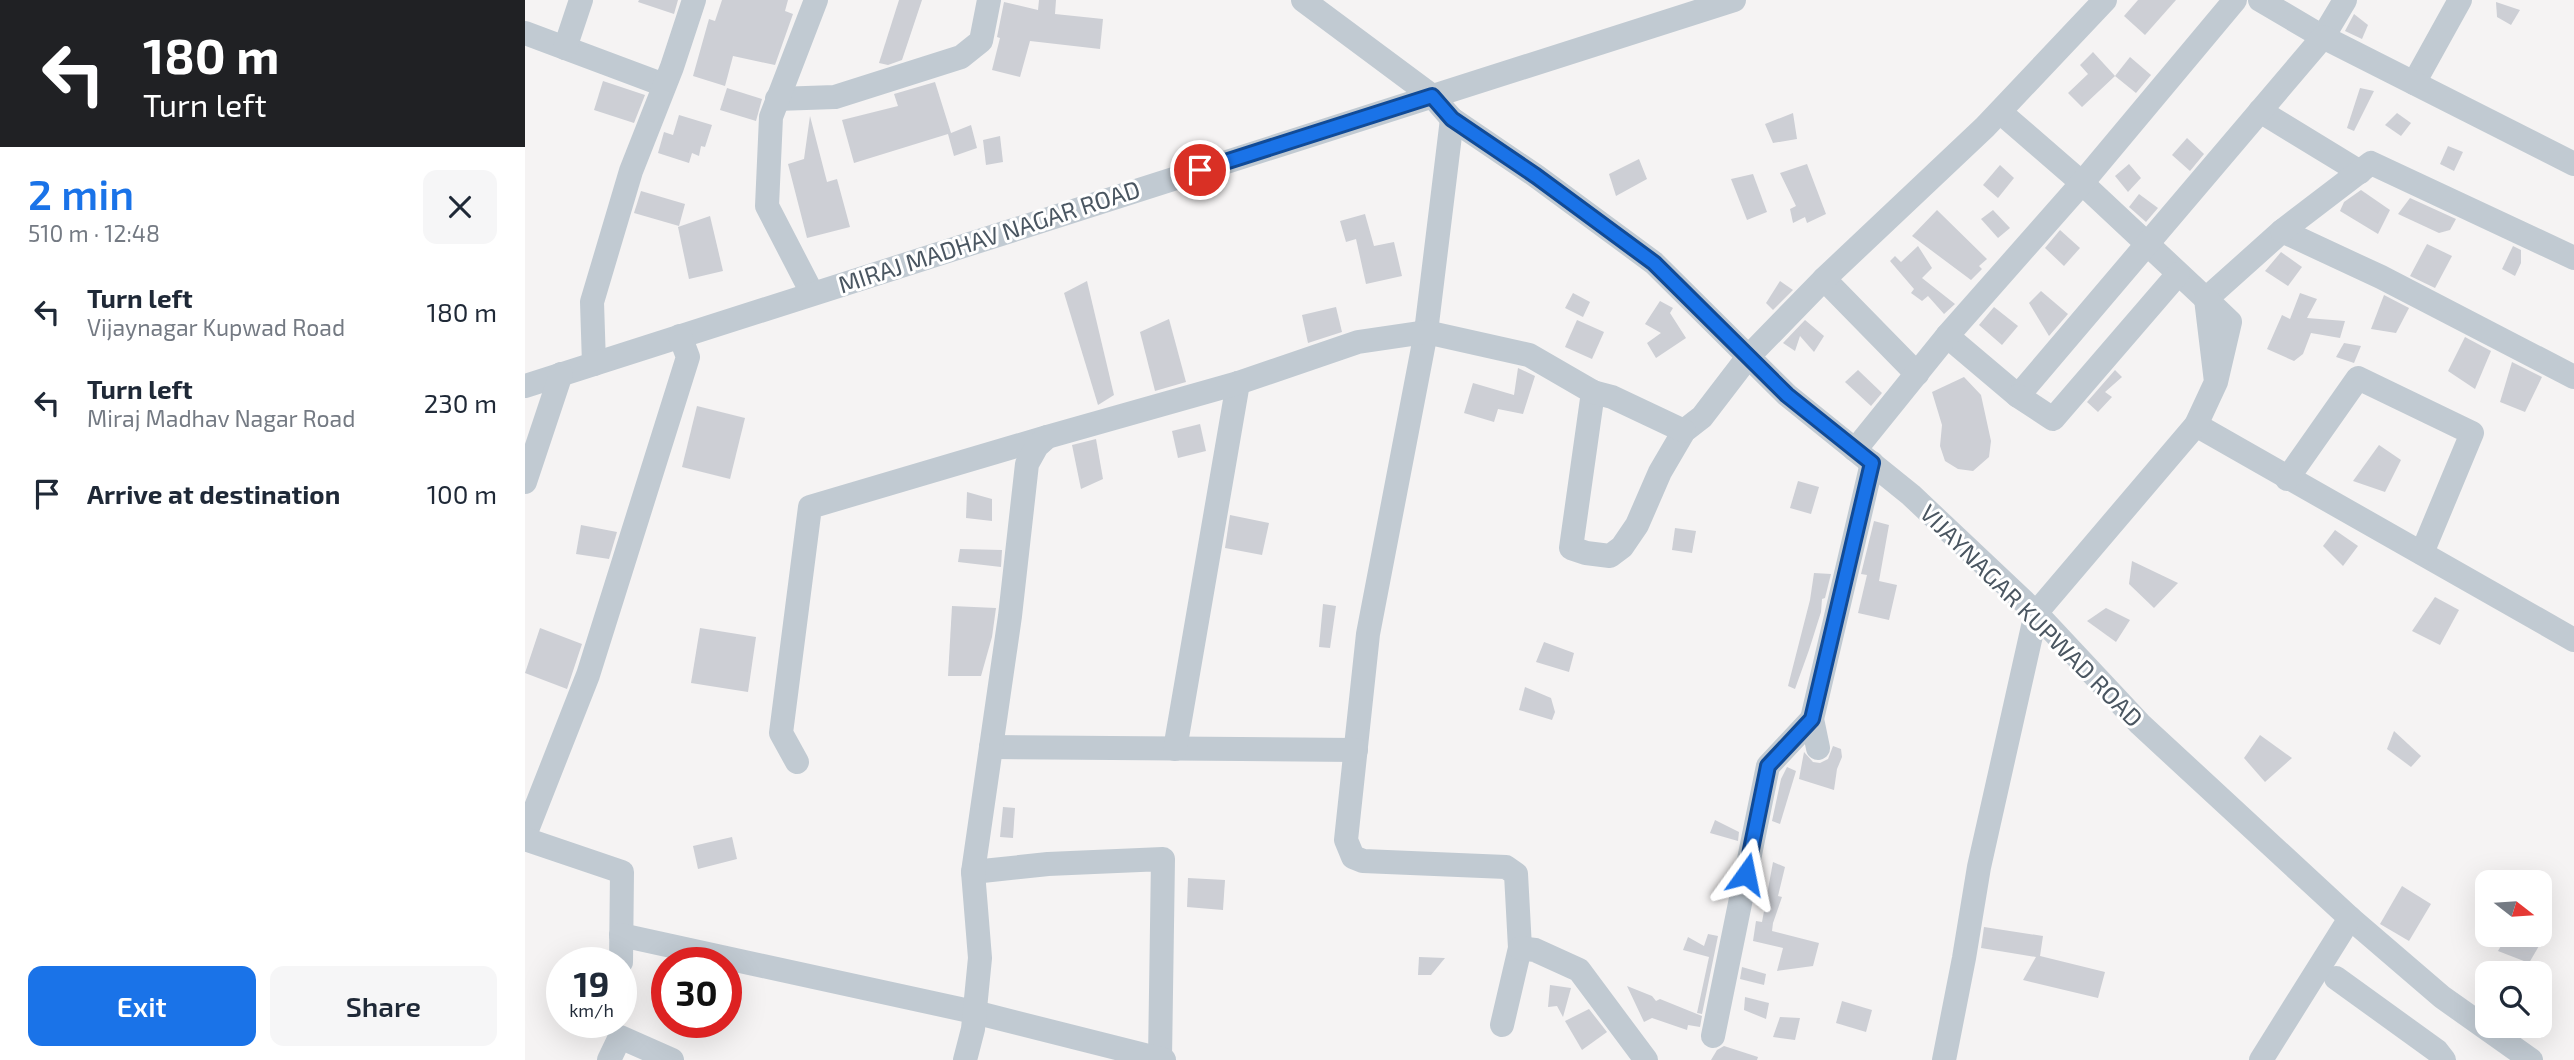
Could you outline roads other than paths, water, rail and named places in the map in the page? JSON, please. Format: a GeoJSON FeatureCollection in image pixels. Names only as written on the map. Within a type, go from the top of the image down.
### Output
{"type":"FeatureCollection","features":[{"type":"Feature","properties":{"kind":"street"},"geometry":{"type":"LineString","coordinates":[[565,48],[582,0]]}},
{"type":"Feature","properties":{"kind":"street"},"geometry":{"type":"LineString","coordinates":[[594,364],[592,302],[631,171],[694,0]]}},
{"type":"Feature","properties":{"kind":"street"},"geometry":{"type":"LineString","coordinates":[[812,293],[767,205],[771,117],[817,0]]}},
{"type":"Feature","properties":{"kind":"street"},"geometry":{"type":"LineString","coordinates":[[777,99],[835,97],[961,57],[981,41],[989,0]]}},
{"type":"Feature","properties":{"kind":"street","name":"VIJAYNAGAR KUPWAD ROAD"},"geometry":{"type":"LineString","coordinates":[[1303,0],[1432,96],[1452,119],[1536,176],[1654,263],[1787,395],[1911,495],[2036,613],[2140,724],[2350,918],[2442,997],[2531,1060]]}},
{"type":"Feature","properties":{"kind":"street","name":"MIRAJ MADHAV NAGAR ROAD"},"geometry":{"type":"LineString","coordinates":[[525,386],[1432,96],[1694,6],[1734,0]]}},
{"type":"Feature","properties":{"kind":"street"},"geometry":{"type":"LineString","coordinates":[[1593,393],[1571,548],[1586,554],[1609,556],[1622,547],[1637,525],[1660,472],[1684,431],[1702,417],[1748,356],[1824,279],[2000,111],[2105,0]]}},
{"type":"Feature","properties":{"kind":"street"},"geometry":{"type":"LineString","coordinates":[[1818,748],[1812,719],[1863,457],[1917,374],[1947,336],[2082,183],[2235,0]]}},
{"type":"Feature","properties":{"kind":"street"},"geometry":{"type":"LineString","coordinates":[[2260,0],[2323,37],[2574,164]]}},
{"type":"Feature","properties":{"kind":"street"},"geometry":{"type":"LineString","coordinates":[[2018,396],[2323,37],[2345,0]]}},
{"type":"Feature","properties":{"kind":"street"},"geometry":{"type":"LineString","coordinates":[[2414,83],[2460,0]]}},
{"type":"Feature","properties":{"kind":"street"},"geometry":{"type":"LineString","coordinates":[[525,33],[664,85]]}},
{"type":"Feature","properties":{"kind":"street"},"geometry":{"type":"LineString","coordinates":[[1944,1060],[1979,867],[2036,613],[2196,425],[2216,382],[2230,321],[2082,183],[2000,111]]}},
{"type":"Feature","properties":{"kind":"street"},"geometry":{"type":"LineString","coordinates":[[2260,111],[2360,172]]}},
{"type":"Feature","properties":{"kind":"street"},"geometry":{"type":"LineString","coordinates":[[1452,119],[1426,332],[1368,634],[1346,840],[1353,857],[1363,861],[1506,867],[1516,874],[1520,948],[1502,1025]]}},
{"type":"Feature","properties":{"kind":"street"},"geometry":{"type":"LineString","coordinates":[[2206,299],[2283,231],[2371,163],[2574,258]]}},
{"type":"Feature","properties":{"kind":"street"},"geometry":{"type":"LineString","coordinates":[[2283,231],[2381,277],[2574,377]]}},
{"type":"Feature","properties":{"kind":"street"},"geometry":{"type":"LineString","coordinates":[[1947,336],[2018,396],[2053,419],[2178,274]]}},
{"type":"Feature","properties":{"kind":"street"},"geometry":{"type":"LineString","coordinates":[[1824,279],[1917,374]]}},
{"type":"Feature","properties":{"kind":"street"},"geometry":{"type":"LineString","coordinates":[[797,762],[781,733],[810,507],[1238,383],[1358,342],[1426,332],[1529,355],[1593,393],[1612,397],[1684,431]]}},
{"type":"Feature","properties":{"kind":"street"},"geometry":{"type":"LineString","coordinates":[[621,947],[622,872],[525,837],[588,676],[688,357],[680,335]]}},
{"type":"Feature","properties":{"kind":"street"},"geometry":{"type":"LineString","coordinates":[[525,482],[561,374]]}},
{"type":"Feature","properties":{"kind":"street"},"geometry":{"type":"LineString","coordinates":[[2287,479],[2358,378],[2472,433],[2421,553]]}},
{"type":"Feature","properties":{"kind":"street"},"geometry":{"type":"LineString","coordinates":[[1175,749],[1238,383]]}},
{"type":"Feature","properties":{"kind":"street"},"geometry":{"type":"LineString","coordinates":[[2196,425],[2574,640]]}},
{"type":"Feature","properties":{"kind":"street"},"geometry":{"type":"LineString","coordinates":[[965,1060],[980,958],[973,872],[1010,616],[1027,464],[1037,446],[1047,437]]}},
{"type":"Feature","properties":{"kind":"street"},"geometry":{"type":"LineString","coordinates":[[1713,1036],[1768,766],[1812,719]]}},
{"type":"Feature","properties":{"kind":"street"},"geometry":{"type":"LineString","coordinates":[[991,747],[1356,750]]}},
{"type":"Feature","properties":{"kind":"street"},"geometry":{"type":"LineString","coordinates":[[621,935],[974,1012],[1162,1059],[1163,859],[1048,864],[973,872]]}},
{"type":"Feature","properties":{"kind":"street"},"geometry":{"type":"LineString","coordinates":[[2261,1060],[2350,918]]}},
{"type":"Feature","properties":{"kind":"street"},"geometry":{"type":"LineString","coordinates":[[1520,948],[1535,950],[1579,971],[1646,1060]]}},
{"type":"Feature","properties":{"kind":"street"},"geometry":{"type":"LineString","coordinates":[[2336,978],[2437,1051],[2444,1060]]}},
{"type":"Feature","properties":{"kind":"street"},"geometry":{"type":"LineString","coordinates":[[609,1060],[617,1038]]}},
{"type":"Feature","properties":{"kind":"street"},"geometry":{"type":"LineString","coordinates":[[634,1038],[672,1060]]}}]}
